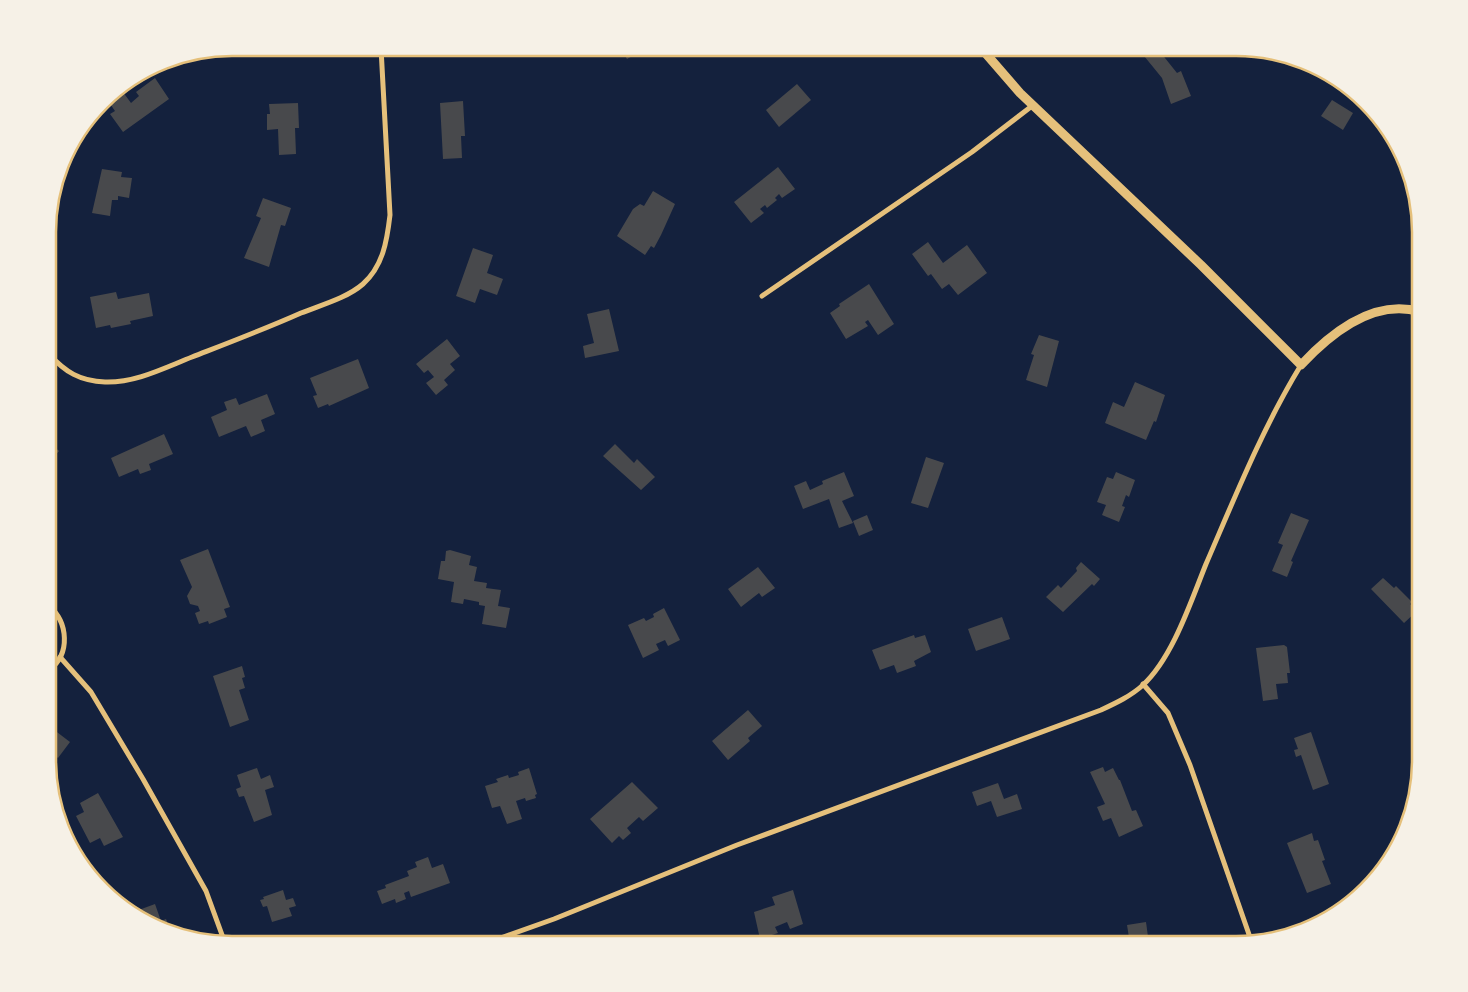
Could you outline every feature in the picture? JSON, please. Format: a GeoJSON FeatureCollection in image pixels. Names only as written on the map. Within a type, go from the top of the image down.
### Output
{"type":"FeatureCollection","features":[{"type":"Feature","properties":{"kind":"street"},"geometry":{"type":"LineString","coordinates":[[988,56],[1032,106],[1201,266],[1301,365]]}},
{"type":"Feature","properties":{"kind":"street"},"geometry":{"type":"LineString","coordinates":[[56,361],[77,378],[91,381],[118,382],[147,375],[265,329],[344,295],[362,285],[379,265],[388,236],[390,215],[381,57]]}},
{"type":"Feature","properties":{"kind":"street"},"geometry":{"type":"LineString","coordinates":[[762,296],[972,152],[1032,106]]}},
{"type":"Feature","properties":{"kind":"street"},"geometry":{"type":"LineString","coordinates":[[507,936],[554,919],[746,841],[1101,710],[1119,701],[1143,684],[1166,653],[1250,464],[1301,365],[1325,341],[1366,316],[1391,308],[1411,311]]}},
{"type":"Feature","properties":{"kind":"street"},"geometry":{"type":"LineString","coordinates":[[56,614],[60,618],[64,630],[64,644],[60,657],[56,662]]}},
{"type":"Feature","properties":{"kind":"street"},"geometry":{"type":"LineString","coordinates":[[60,657],[91,692],[143,779],[206,891],[221,935]]}},
{"type":"Feature","properties":{"kind":"street"},"geometry":{"type":"LineString","coordinates":[[1143,684],[1168,713],[1190,765],[1249,935]]}},
{"type":"Feature","properties":{"kind":"building"},"geometry":{"type":"Polygon","coordinates":[[[1144,56],[1163,56],[1177,73],[1181,71],[1191,96],[1171,104],[1162,78],[1144,56]]]}},
{"type":"Feature","properties":{"kind":"building"},"geometry":{"type":"Polygon","coordinates":[[[155,78],[169,99],[123,132],[110,114],[115,111],[111,105],[124,94],[131,103],[139,96],[136,92],[155,78]]]}},
{"type":"Feature","properties":{"kind":"building"},"geometry":{"type":"Polygon","coordinates":[[[797,84],[811,100],[779,127],[766,110],[797,84]]]}},
{"type":"Feature","properties":{"kind":"building"},"geometry":{"type":"Polygon","coordinates":[[[1332,100],[1353,113],[1343,130],[1321,116],[1332,100]]]}},
{"type":"Feature","properties":{"kind":"building"},"geometry":{"type":"Polygon","coordinates":[[[463,101],[465,136],[461,136],[462,158],[443,159],[440,103],[463,101]]]}},
{"type":"Feature","properties":{"kind":"building"},"geometry":{"type":"Polygon","coordinates":[[[298,103],[299,128],[295,128],[296,154],[279,155],[278,129],[267,130],[267,114],[270,114],[269,104],[298,103]]]}},
{"type":"Feature","properties":{"kind":"building"},"geometry":{"type":"Polygon","coordinates":[[[778,167],[795,189],[782,198],[779,194],[775,198],[777,200],[767,208],[765,205],[760,209],[764,213],[751,223],[734,202],[778,167]]]}},
{"type":"Feature","properties":{"kind":"building"},"geometry":{"type":"Polygon","coordinates":[[[102,169],[122,172],[121,177],[132,178],[129,198],[118,196],[118,200],[112,200],[110,216],[92,213],[102,169]]]}},
{"type":"Feature","properties":{"kind":"building"},"geometry":{"type":"Polygon","coordinates":[[[653,191],[675,204],[654,248],[651,246],[645,255],[617,236],[633,209],[640,204],[644,206],[653,191]]]}},
{"type":"Feature","properties":{"kind":"building"},"geometry":{"type":"Polygon","coordinates":[[[263,198],[291,208],[285,226],[281,225],[269,267],[244,258],[261,218],[256,216],[263,198]]]}},
{"type":"Feature","properties":{"kind":"building"},"geometry":{"type":"Polygon","coordinates":[[[928,242],[943,263],[967,245],[987,273],[958,295],[949,284],[942,289],[931,274],[928,276],[912,254],[928,242]]]}},
{"type":"Feature","properties":{"kind":"building"},"geometry":{"type":"Polygon","coordinates":[[[473,248],[493,255],[487,273],[503,279],[497,295],[480,289],[475,303],[456,296],[473,248]]]}},
{"type":"Feature","properties":{"kind":"building"},"geometry":{"type":"Polygon","coordinates":[[[869,284],[894,324],[878,335],[868,320],[865,322],[868,326],[846,339],[830,313],[840,306],[839,304],[869,284]]]}},
{"type":"Feature","properties":{"kind":"building"},"geometry":{"type":"Polygon","coordinates":[[[116,292],[118,299],[149,293],[153,316],[130,321],[131,324],[111,328],[110,325],[96,328],[90,297],[116,292]]]}},
{"type":"Feature","properties":{"kind":"building"},"geometry":{"type":"Polygon","coordinates":[[[609,309],[619,351],[585,358],[583,346],[594,343],[587,314],[609,309]]]}},
{"type":"Feature","properties":{"kind":"building"},"geometry":{"type":"Polygon","coordinates":[[[1039,335],[1059,341],[1047,387],[1026,380],[1034,355],[1031,354],[1039,335]]]}},
{"type":"Feature","properties":{"kind":"building"},"geometry":{"type":"Polygon","coordinates":[[[447,339],[460,356],[450,364],[455,370],[444,380],[448,385],[436,395],[426,383],[434,377],[428,370],[424,373],[416,364],[447,339]]]}},
{"type":"Feature","properties":{"kind":"building"},"geometry":{"type":"Polygon","coordinates":[[[358,359],[369,388],[329,406],[328,404],[318,408],[313,396],[317,395],[310,378],[358,359]]]}},
{"type":"Feature","properties":{"kind":"building"},"geometry":{"type":"Polygon","coordinates":[[[1135,382],[1165,395],[1156,422],[1154,421],[1146,440],[1105,423],[1113,402],[1124,407],[1135,382]]]}},
{"type":"Feature","properties":{"kind":"building"},"geometry":{"type":"Polygon","coordinates":[[[267,394],[275,414],[261,420],[265,431],[251,437],[246,426],[219,437],[211,417],[227,410],[224,402],[236,398],[239,405],[267,394]]]}},
{"type":"Feature","properties":{"kind":"building"},"geometry":{"type":"Polygon","coordinates":[[[164,434],[173,454],[149,464],[151,470],[140,474],[138,469],[119,477],[111,458],[164,434]]]}},
{"type":"Feature","properties":{"kind":"building"},"geometry":{"type":"Polygon","coordinates":[[[615,444],[634,463],[637,459],[655,477],[641,490],[603,456],[615,444]]]}},
{"type":"Feature","properties":{"kind":"building"},"geometry":{"type":"Polygon","coordinates":[[[926,457],[944,463],[928,508],[911,503],[926,457]]]}},
{"type":"Feature","properties":{"kind":"building"},"geometry":{"type":"Polygon","coordinates":[[[844,472],[854,496],[842,501],[853,523],[839,528],[829,499],[803,509],[794,486],[806,481],[810,490],[823,484],[822,481],[844,472]]]}},
{"type":"Feature","properties":{"kind":"building"},"geometry":{"type":"Polygon","coordinates":[[[1116,472],[1135,480],[1129,497],[1126,495],[1122,506],[1125,507],[1119,522],[1102,515],[1106,505],[1097,502],[1107,477],[1113,479],[1116,472]]]}},
{"type":"Feature","properties":{"kind":"building"},"geometry":{"type":"Polygon","coordinates":[[[1291,513],[1309,520],[1291,561],[1293,562],[1287,577],[1272,571],[1283,545],[1278,543],[1291,513]]]}},
{"type":"Feature","properties":{"kind":"building"},"geometry":{"type":"Polygon","coordinates":[[[867,515],[873,530],[859,536],[853,521],[867,515]]]}},
{"type":"Feature","properties":{"kind":"building"},"geometry":{"type":"Polygon","coordinates":[[[208,549],[230,607],[224,609],[227,617],[209,624],[208,621],[199,624],[195,613],[200,611],[198,606],[190,604],[187,596],[192,587],[180,560],[208,549]]]}},
{"type":"Feature","properties":{"kind":"building"},"geometry":{"type":"Polygon","coordinates":[[[450,550],[471,556],[469,565],[477,567],[474,581],[487,583],[486,588],[501,590],[498,606],[510,608],[506,628],[482,624],[485,606],[479,605],[479,602],[464,599],[463,604],[451,602],[454,582],[438,579],[441,561],[445,561],[446,551],[450,550]]]}},
{"type":"Feature","properties":{"kind":"building"},"geometry":{"type":"Polygon","coordinates":[[[1081,562],[1100,579],[1094,586],[1092,584],[1063,612],[1046,597],[1058,585],[1061,588],[1077,571],[1076,568],[1081,562]]]}},
{"type":"Feature","properties":{"kind":"building"},"geometry":{"type":"Polygon","coordinates":[[[758,567],[775,588],[762,597],[759,593],[741,607],[728,589],[758,567]]]}},
{"type":"Feature","properties":{"kind":"building"},"geometry":{"type":"Polygon","coordinates":[[[1383,578],[1394,588],[1396,586],[1412,602],[1410,604],[1412,616],[1404,623],[1371,589],[1383,578]]]}},
{"type":"Feature","properties":{"kind":"building"},"geometry":{"type":"Polygon","coordinates":[[[664,608],[680,640],[668,646],[665,640],[656,644],[659,650],[643,658],[628,625],[644,618],[646,621],[654,617],[653,614],[664,608]]]}},
{"type":"Feature","properties":{"kind":"building"},"geometry":{"type":"Polygon","coordinates":[[[1002,617],[1010,639],[976,651],[968,629],[1002,617]]]}},
{"type":"Feature","properties":{"kind":"building"},"geometry":{"type":"Polygon","coordinates":[[[914,635],[915,638],[925,635],[931,652],[914,661],[916,666],[897,673],[894,665],[880,670],[872,650],[914,635]]]}},
{"type":"Feature","properties":{"kind":"building"},"geometry":{"type":"Polygon","coordinates":[[[1284,645],[1287,647],[1290,673],[1287,673],[1288,683],[1276,684],[1278,699],[1263,701],[1256,648],[1284,645]]]}},
{"type":"Feature","properties":{"kind":"building"},"geometry":{"type":"Polygon","coordinates":[[[242,666],[245,677],[242,678],[245,688],[239,690],[249,720],[230,727],[213,676],[242,666]]]}},
{"type":"Feature","properties":{"kind":"building"},"geometry":{"type":"Polygon","coordinates":[[[748,710],[762,726],[748,738],[750,741],[728,760],[712,741],[748,710]]]}},
{"type":"Feature","properties":{"kind":"building"},"geometry":{"type":"Polygon","coordinates":[[[56,731],[70,742],[58,758],[56,756],[56,731]]]}},
{"type":"Feature","properties":{"kind":"building"},"geometry":{"type":"Polygon","coordinates":[[[1311,732],[1329,784],[1313,790],[1301,755],[1296,757],[1294,750],[1298,749],[1294,738],[1311,732]]]}},
{"type":"Feature","properties":{"kind":"building"},"geometry":{"type":"Polygon","coordinates":[[[1103,767],[1105,772],[1113,768],[1120,780],[1132,811],[1136,810],[1143,826],[1119,837],[1111,818],[1103,821],[1097,807],[1105,804],[1090,772],[1103,767]]]}},
{"type":"Feature","properties":{"kind":"building"},"geometry":{"type":"Polygon","coordinates":[[[257,768],[261,779],[270,775],[274,787],[265,790],[272,815],[254,822],[244,796],[239,797],[236,789],[241,787],[237,775],[257,768]]]}},
{"type":"Feature","properties":{"kind":"building"},"geometry":{"type":"Polygon","coordinates":[[[529,768],[537,794],[535,795],[536,798],[526,801],[525,798],[516,801],[522,819],[507,824],[500,806],[492,808],[485,786],[498,782],[496,779],[508,775],[509,778],[519,775],[518,772],[529,768]]]}},
{"type":"Feature","properties":{"kind":"building"},"geometry":{"type":"Polygon","coordinates":[[[632,782],[658,808],[643,821],[639,817],[627,828],[631,833],[623,840],[619,836],[612,843],[590,819],[632,782]]]}},
{"type":"Feature","properties":{"kind":"building"},"geometry":{"type":"Polygon","coordinates":[[[998,783],[1004,799],[1017,794],[1022,809],[997,817],[991,801],[977,806],[972,792],[998,783]]]}},
{"type":"Feature","properties":{"kind":"building"},"geometry":{"type":"Polygon","coordinates":[[[98,793],[123,837],[104,846],[100,838],[90,843],[76,816],[84,812],[80,803],[98,793]]]}},
{"type":"Feature","properties":{"kind":"building"},"geometry":{"type":"Polygon","coordinates":[[[1312,833],[1314,841],[1318,840],[1325,860],[1322,861],[1331,884],[1307,893],[1287,843],[1312,833]]]}},
{"type":"Feature","properties":{"kind":"building"},"geometry":{"type":"Polygon","coordinates":[[[428,857],[432,868],[443,864],[450,883],[411,897],[409,891],[404,893],[406,899],[396,903],[395,899],[382,904],[377,891],[386,888],[385,885],[409,876],[407,871],[417,867],[415,862],[428,857]]]}},
{"type":"Feature","properties":{"kind":"building"},"geometry":{"type":"Polygon","coordinates":[[[283,890],[286,900],[293,898],[296,906],[289,908],[292,916],[272,922],[267,906],[263,907],[260,900],[264,899],[263,897],[283,890]]]}},
{"type":"Feature","properties":{"kind":"building"},"geometry":{"type":"Polygon","coordinates":[[[793,890],[803,924],[790,929],[787,922],[775,927],[778,933],[759,935],[754,912],[775,905],[772,897],[793,890]]]}},
{"type":"Feature","properties":{"kind":"building"},"geometry":{"type":"Polygon","coordinates":[[[155,904],[161,920],[154,918],[140,910],[155,904]]]}},
{"type":"Feature","properties":{"kind":"building"},"geometry":{"type":"Polygon","coordinates":[[[1146,922],[1148,935],[1129,935],[1127,925],[1146,922]]]}}]}
